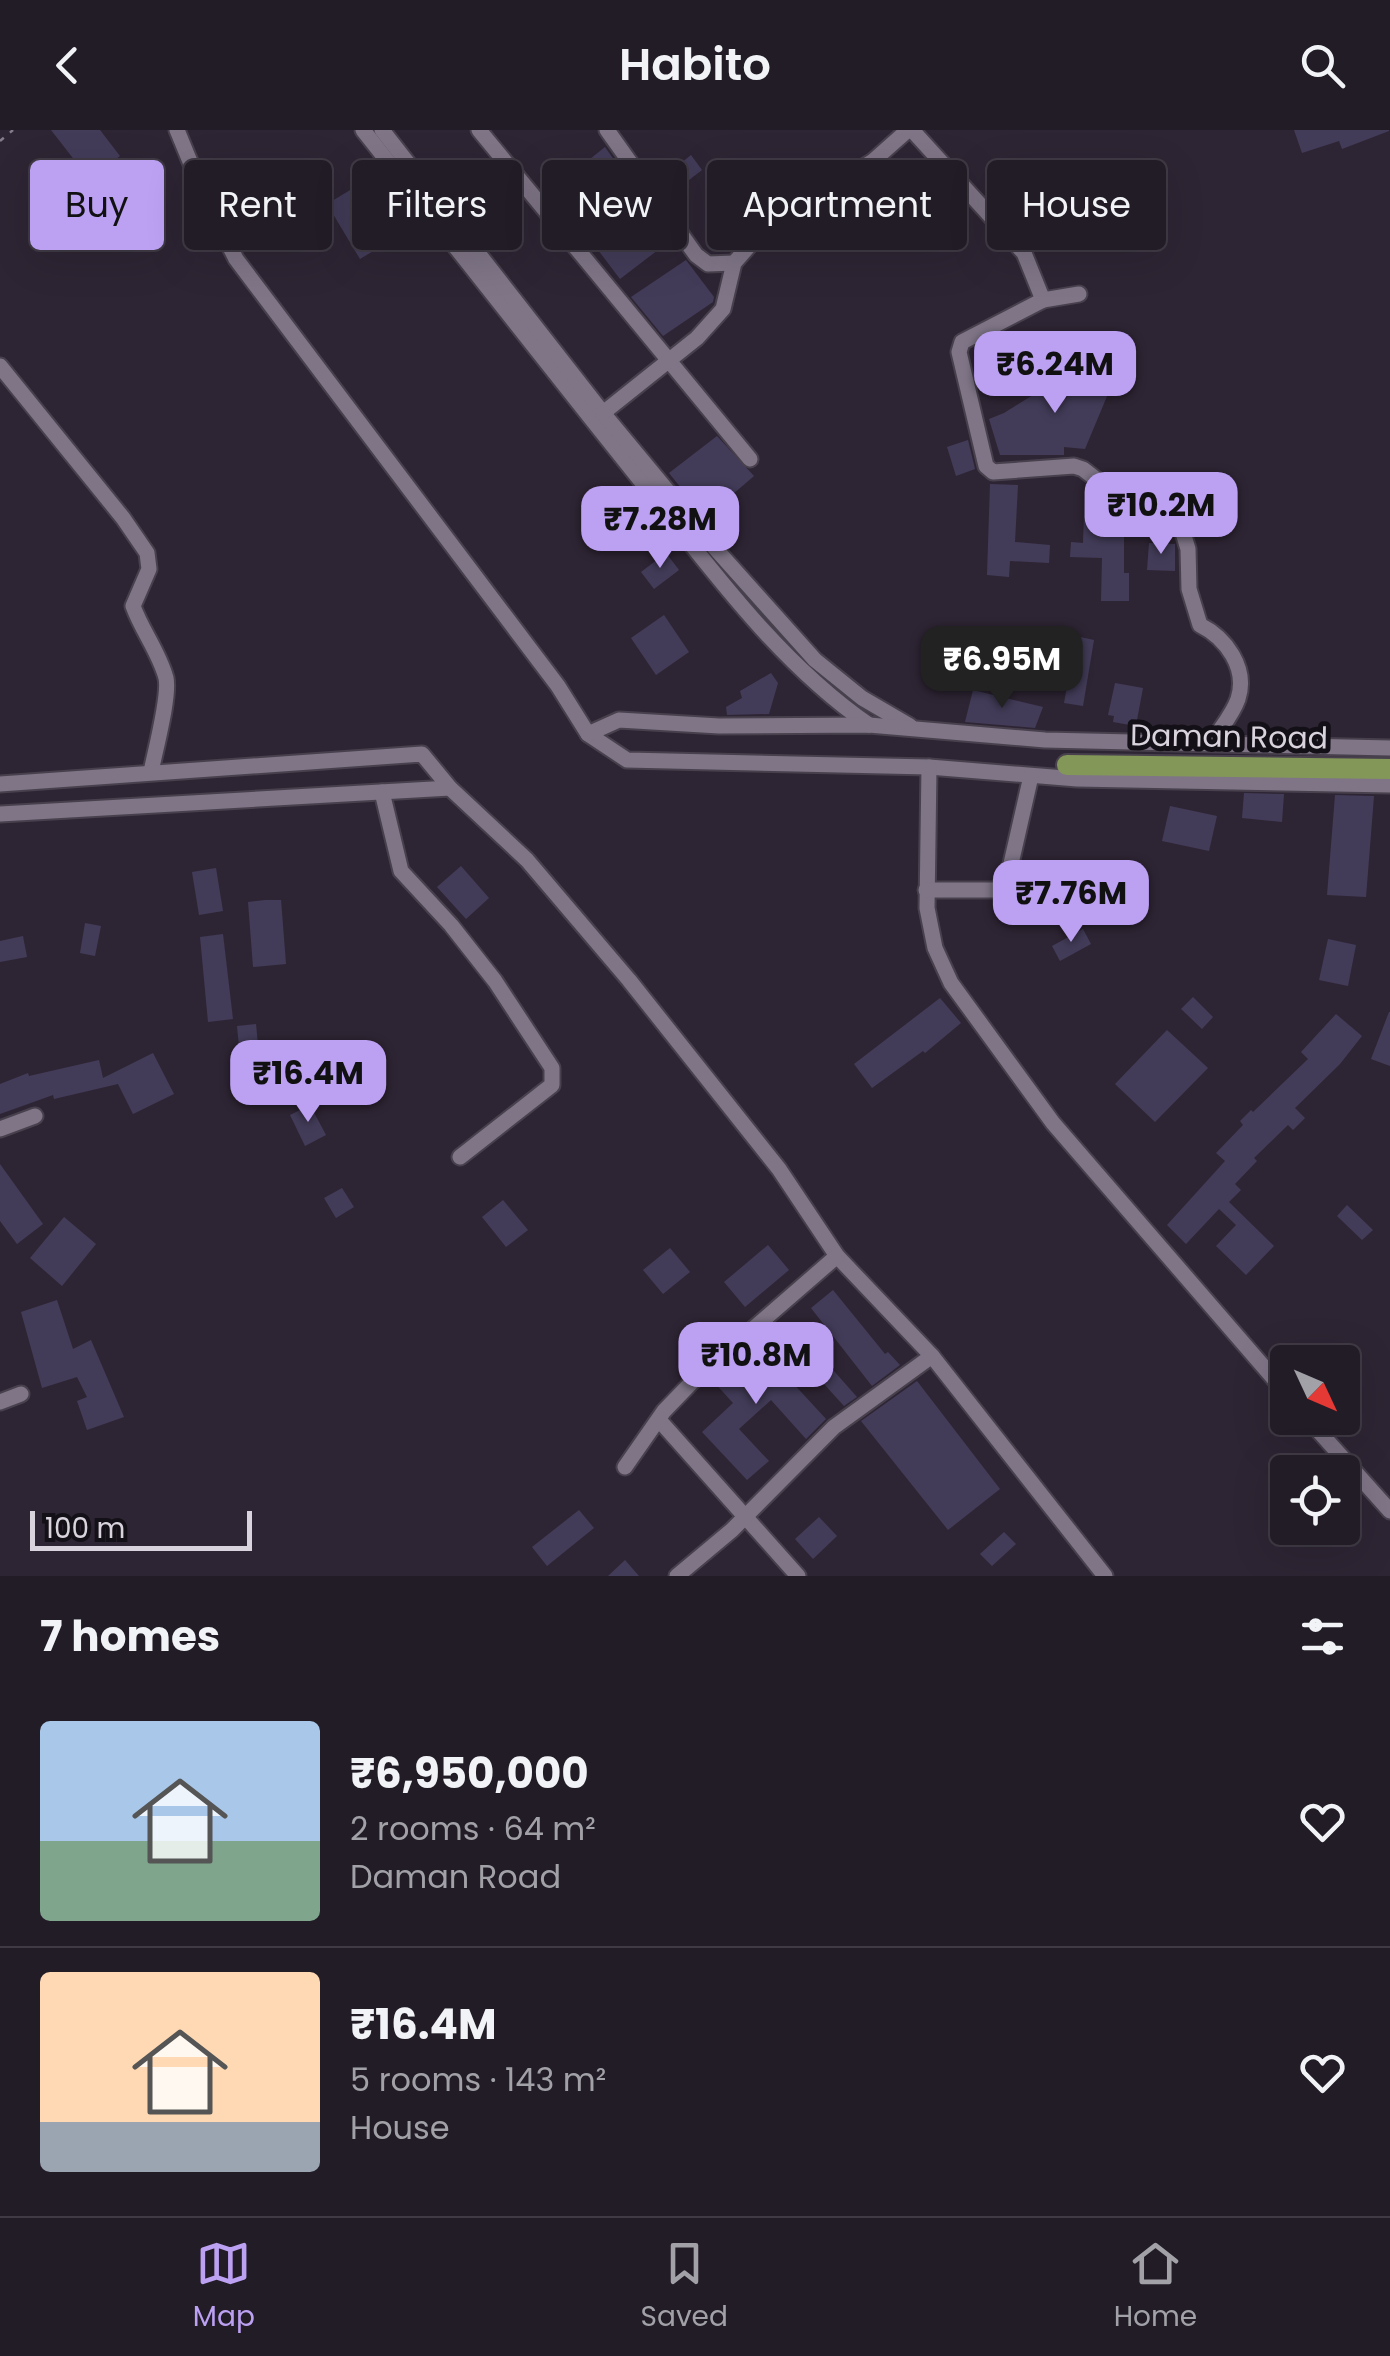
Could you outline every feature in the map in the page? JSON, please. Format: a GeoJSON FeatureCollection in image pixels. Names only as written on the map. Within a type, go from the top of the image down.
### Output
{"type":"FeatureCollection","features":[{"type":"Feature","properties":{"kind":"main road","name":"Daman Road"},"geometry":{"type":"LineString","coordinates":[[1068,765],[1390,769]]}},
{"type":"Feature","properties":{"kind":"street"},"geometry":{"type":"LineString","coordinates":[[177,130],[204,198],[236,259],[558,686],[588,734],[626,760],[929,767],[1077,779],[1390,785]]}},
{"type":"Feature","properties":{"kind":"street"},"geometry":{"type":"LineString","coordinates":[[363,130],[714,547],[815,660],[862,698],[914,728]]}},
{"type":"Feature","properties":{"kind":"street"},"geometry":{"type":"LineString","coordinates":[[382,130],[472,257],[701,556],[804,673],[869,725]]}},
{"type":"Feature","properties":{"kind":"street"},"geometry":{"type":"LineString","coordinates":[[479,130],[542,206]]}},
{"type":"Feature","properties":{"kind":"street"},"geometry":{"type":"LineString","coordinates":[[607,130],[628,160]]}},
{"type":"Feature","properties":{"kind":"street"},"geometry":{"type":"LineString","coordinates":[[603,413],[697,338],[724,308],[734,263],[764,229],[873,160],[910,130],[1024,254],[1043,300]]}},
{"type":"Feature","properties":{"kind":"street"},"geometry":{"type":"LineString","coordinates":[[687,242],[708,264],[734,263]]}},
{"type":"Feature","properties":{"kind":"street"},"geometry":{"type":"LineString","coordinates":[[578,250],[750,459]]}},
{"type":"Feature","properties":{"kind":"street"},"geometry":{"type":"LineString","coordinates":[[1079,294],[1043,300],[962,342],[958,352],[986,466],[993,472],[1074,466],[1122,499],[1171,515],[1180,523],[1188,549],[1193,609],[1200,625],[1218,634],[1230,649],[1239,674],[1238,699],[1212,742]]}},
{"type":"Feature","properties":{"kind":"street"},"geometry":{"type":"LineString","coordinates":[[0,366],[147,553],[149,569],[133,606],[168,682],[152,772]]}},
{"type":"Feature","properties":{"kind":"street"},"geometry":{"type":"LineString","coordinates":[[588,734],[619,720],[719,726],[869,725],[1045,740],[1390,748]]}},
{"type":"Feature","properties":{"kind":"street"},"geometry":{"type":"LineString","coordinates":[[0,784],[422,754],[450,788],[527,860],[628,980],[778,1169],[837,1256],[932,1356],[1105,1576]]}},
{"type":"Feature","properties":{"kind":"street"},"geometry":{"type":"LineString","coordinates":[[929,767],[926,890],[930,929],[944,970],[1052,1123],[1270,1375]]}},
{"type":"Feature","properties":{"kind":"street"},"geometry":{"type":"LineString","coordinates":[[926,890],[1005,890],[1032,776]]}},
{"type":"Feature","properties":{"kind":"street"},"geometry":{"type":"LineString","coordinates":[[0,814],[450,788]]}},
{"type":"Feature","properties":{"kind":"street"},"geometry":{"type":"LineString","coordinates":[[382,792],[402,871],[451,924],[552,1068],[552,1085],[460,1157]]}},
{"type":"Feature","properties":{"kind":"street"},"geometry":{"type":"LineString","coordinates":[[0,1129],[34,1116]]}},
{"type":"Feature","properties":{"kind":"street"},"geometry":{"type":"LineString","coordinates":[[625,1467],[664,1411],[692,1382],[837,1256]]}},
{"type":"Feature","properties":{"kind":"street"},"geometry":{"type":"LineString","coordinates":[[677,1576],[732,1530],[834,1427],[932,1356]]}},
{"type":"Feature","properties":{"kind":"street"},"geometry":{"type":"LineString","coordinates":[[0,1402],[21,1394]]}},
{"type":"Feature","properties":{"kind":"street"},"geometry":{"type":"LineString","coordinates":[[660,1420],[798,1576]]}},
{"type":"Feature","properties":{"kind":"street"},"geometry":{"type":"LineString","coordinates":[[1323,1435],[1390,1511]]}},
{"type":"Feature","properties":{"kind":"path"},"geometry":{"type":"LineString","coordinates":[[0,142],[13,130]]}},
{"type":"Feature","properties":{"kind":"building"},"geometry":{"type":"Polygon","coordinates":[[[51,130],[100,130],[120,156],[115,160],[74,160],[51,130]]]}},
{"type":"Feature","properties":{"kind":"building"},"geometry":{"type":"Polygon","coordinates":[[[1294,130],[1389,131],[1342,149],[1339,141],[1302,153],[1294,130]]]}},
{"type":"Feature","properties":{"kind":"building"},"geometry":{"type":"Polygon","coordinates":[[[605,147],[614,160],[589,160],[605,147]]]}},
{"type":"Feature","properties":{"kind":"building"},"geometry":{"type":"Polygon","coordinates":[[[691,155],[702,170],[687,182],[687,160],[691,155]]]}},
{"type":"Feature","properties":{"kind":"building"},"geometry":{"type":"Polygon","coordinates":[[[352,189],[352,246],[332,212],[332,201],[352,189]]]}},
{"type":"Feature","properties":{"kind":"building"},"geometry":{"type":"Polygon","coordinates":[[[355,250],[375,250],[360,259],[355,250]]]}},
{"type":"Feature","properties":{"kind":"building"},"geometry":{"type":"Polygon","coordinates":[[[598,250],[658,250],[620,279],[598,250]]]}},
{"type":"Feature","properties":{"kind":"building"},"geometry":{"type":"Polygon","coordinates":[[[686,260],[714,297],[713,302],[663,336],[631,297],[686,260]]]}},
{"type":"Feature","properties":{"kind":"building"},"geometry":{"type":"Polygon","coordinates":[[[1107,360],[1120,365],[1085,449],[1064,447],[1064,455],[1000,455],[989,419],[1054,382],[1066,399],[1087,365],[1094,368],[1096,362],[1104,366],[1107,360]]]}},
{"type":"Feature","properties":{"kind":"building"},"geometry":{"type":"Polygon","coordinates":[[[717,436],[754,476],[705,518],[669,473],[717,436]]]}},
{"type":"Feature","properties":{"kind":"building"},"geometry":{"type":"Polygon","coordinates":[[[968,440],[975,469],[956,476],[947,447],[968,440]]]}},
{"type":"Feature","properties":{"kind":"building"},"geometry":{"type":"Polygon","coordinates":[[[990,484],[1018,485],[1015,542],[1050,545],[1049,563],[1010,561],[1009,577],[987,575],[990,484]]]}},
{"type":"Feature","properties":{"kind":"building"},"geometry":{"type":"Polygon","coordinates":[[[1085,484],[1106,501],[1106,525],[1124,526],[1124,573],[1129,573],[1129,601],[1101,601],[1102,558],[1070,557],[1071,542],[1083,543],[1085,484]]]}},
{"type":"Feature","properties":{"kind":"building"},"geometry":{"type":"Polygon","coordinates":[[[1149,543],[1175,544],[1175,571],[1147,570],[1149,543]]]}},
{"type":"Feature","properties":{"kind":"building"},"geometry":{"type":"Polygon","coordinates":[[[666,553],[679,570],[654,589],[641,572],[666,553]]]}},
{"type":"Feature","properties":{"kind":"building"},"geometry":{"type":"Polygon","coordinates":[[[664,615],[689,652],[656,675],[631,638],[664,615]]]}},
{"type":"Feature","properties":{"kind":"building"},"geometry":{"type":"Polygon","coordinates":[[[1076,636],[1094,640],[1083,706],[1064,703],[1076,636]]]}},
{"type":"Feature","properties":{"kind":"building"},"geometry":{"type":"Polygon","coordinates":[[[771,673],[778,683],[769,714],[727,715],[726,707],[742,698],[740,691],[771,673]]]}},
{"type":"Feature","properties":{"kind":"building"},"geometry":{"type":"Polygon","coordinates":[[[1115,683],[1143,688],[1137,720],[1131,719],[1130,725],[1113,722],[1114,716],[1108,715],[1115,683]]]}},
{"type":"Feature","properties":{"kind":"building"},"geometry":{"type":"Polygon","coordinates":[[[973,690],[1043,707],[1035,728],[965,722],[973,690]]]}},
{"type":"Feature","properties":{"kind":"building"},"geometry":{"type":"Polygon","coordinates":[[[1244,793],[1284,794],[1282,822],[1242,818],[1244,793]]]}},
{"type":"Feature","properties":{"kind":"building"},"geometry":{"type":"Polygon","coordinates":[[[1335,795],[1374,796],[1366,897],[1327,895],[1335,795]]]}},
{"type":"Feature","properties":{"kind":"building"},"geometry":{"type":"Polygon","coordinates":[[[1170,806],[1217,816],[1209,851],[1162,841],[1170,806]]]}},
{"type":"Feature","properties":{"kind":"building"},"geometry":{"type":"Polygon","coordinates":[[[461,866],[489,898],[466,919],[437,887],[461,866]]]}},
{"type":"Feature","properties":{"kind":"building"},"geometry":{"type":"Polygon","coordinates":[[[216,868],[223,911],[199,915],[192,872],[216,868]]]}},
{"type":"Feature","properties":{"kind":"building"},"geometry":{"type":"Polygon","coordinates":[[[281,900],[286,964],[253,967],[248,902],[281,900]]]}},
{"type":"Feature","properties":{"kind":"building"},"geometry":{"type":"Polygon","coordinates":[[[85,923],[101,926],[95,956],[80,953],[85,923]]]}},
{"type":"Feature","properties":{"kind":"building"},"geometry":{"type":"Polygon","coordinates":[[[1083,929],[1091,944],[1060,961],[1052,946],[1083,929]]]}},
{"type":"Feature","properties":{"kind":"building"},"geometry":{"type":"Polygon","coordinates":[[[223,934],[233,1019],[208,1022],[200,937],[223,934]]]}},
{"type":"Feature","properties":{"kind":"building"},"geometry":{"type":"Polygon","coordinates":[[[23,936],[27,957],[0,962],[0,941],[23,936]]]}},
{"type":"Feature","properties":{"kind":"building"},"geometry":{"type":"Polygon","coordinates":[[[1328,939],[1356,945],[1348,986],[1319,980],[1328,939]]]}},
{"type":"Feature","properties":{"kind":"building"},"geometry":{"type":"Polygon","coordinates":[[[1193,997],[1213,1017],[1202,1029],[1181,1009],[1193,997]]]}},
{"type":"Feature","properties":{"kind":"building"},"geometry":{"type":"Polygon","coordinates":[[[940,998],[961,1023],[872,1088],[854,1064],[940,998]]]}},
{"type":"Feature","properties":{"kind":"building"},"geometry":{"type":"Polygon","coordinates":[[[1390,1012],[1390,1066],[1371,1059],[1390,1012]]]}},
{"type":"Feature","properties":{"kind":"building"},"geometry":{"type":"Polygon","coordinates":[[[1336,1014],[1362,1036],[1295,1108],[1305,1118],[1293,1130],[1288,1125],[1254,1158],[1257,1161],[1235,1184],[1241,1190],[1229,1202],[1274,1246],[1246,1275],[1216,1246],[1236,1225],[1219,1209],[1186,1244],[1167,1225],[1225,1161],[1216,1153],[1243,1125],[1240,1121],[1308,1059],[1301,1052],[1336,1014]]]}},
{"type":"Feature","properties":{"kind":"building"},"geometry":{"type":"Polygon","coordinates":[[[256,1024],[260,1065],[241,1067],[237,1026],[256,1024]]]}},
{"type":"Feature","properties":{"kind":"building"},"geometry":{"type":"Polygon","coordinates":[[[1167,1030],[1208,1068],[1155,1122],[1115,1084],[1167,1030]]]}},
{"type":"Feature","properties":{"kind":"building"},"geometry":{"type":"Polygon","coordinates":[[[153,1053],[174,1094],[133,1114],[118,1084],[54,1099],[53,1095],[0,1114],[0,1084],[28,1073],[29,1076],[99,1060],[103,1078],[153,1053]]]}},
{"type":"Feature","properties":{"kind":"building"},"geometry":{"type":"Polygon","coordinates":[[[294,1064],[303,1081],[279,1094],[270,1078],[294,1064]]]}},
{"type":"Feature","properties":{"kind":"building"},"geometry":{"type":"Polygon","coordinates":[[[310,1105],[326,1135],[305,1146],[290,1115],[310,1105]]]}},
{"type":"Feature","properties":{"kind":"building"},"geometry":{"type":"Polygon","coordinates":[[[0,1164],[43,1224],[17,1244],[0,1221],[0,1164]]]}},
{"type":"Feature","properties":{"kind":"building"},"geometry":{"type":"Polygon","coordinates":[[[342,1188],[354,1207],[336,1218],[324,1198],[342,1188]]]}},
{"type":"Feature","properties":{"kind":"building"},"geometry":{"type":"Polygon","coordinates":[[[503,1200],[528,1230],[506,1247],[482,1217],[503,1200]]]}},
{"type":"Feature","properties":{"kind":"building"},"geometry":{"type":"Polygon","coordinates":[[[1347,1205],[1373,1230],[1362,1240],[1337,1216],[1347,1205]]]}},
{"type":"Feature","properties":{"kind":"building"},"geometry":{"type":"Polygon","coordinates":[[[64,1217],[96,1244],[62,1286],[30,1258],[64,1217]]]}},
{"type":"Feature","properties":{"kind":"building"},"geometry":{"type":"Polygon","coordinates":[[[768,1245],[789,1270],[745,1307],[724,1282],[768,1245]]]}},
{"type":"Feature","properties":{"kind":"building"},"geometry":{"type":"Polygon","coordinates":[[[670,1248],[690,1272],[663,1294],[643,1270],[670,1248]]]}},
{"type":"Feature","properties":{"kind":"building"},"geometry":{"type":"Polygon","coordinates":[[[833,1290],[885,1354],[888,1352],[900,1365],[872,1386],[811,1308],[833,1290]]]}},
{"type":"Feature","properties":{"kind":"building"},"geometry":{"type":"Polygon","coordinates":[[[57,1300],[73,1349],[91,1340],[124,1417],[87,1430],[77,1401],[87,1397],[77,1377],[42,1388],[21,1312],[57,1300]]]}},
{"type":"Feature","properties":{"kind":"building"},"geometry":{"type":"Polygon","coordinates":[[[755,1342],[826,1419],[806,1439],[771,1400],[739,1429],[769,1461],[747,1480],[702,1432],[733,1403],[712,1380],[755,1342]]]}},
{"type":"Feature","properties":{"kind":"building"},"geometry":{"type":"Polygon","coordinates":[[[826,1362],[857,1397],[844,1406],[814,1373],[826,1362]]]}},
{"type":"Feature","properties":{"kind":"building"},"geometry":{"type":"Polygon","coordinates":[[[917,1381],[1000,1489],[948,1530],[861,1421],[917,1381]]]}},
{"type":"Feature","properties":{"kind":"building"},"geometry":{"type":"Polygon","coordinates":[[[579,1510],[594,1528],[547,1566],[532,1547],[579,1510]]]}},
{"type":"Feature","properties":{"kind":"building"},"geometry":{"type":"Polygon","coordinates":[[[819,1517],[837,1536],[813,1559],[795,1539],[819,1517]]]}},
{"type":"Feature","properties":{"kind":"building"},"geometry":{"type":"Polygon","coordinates":[[[1004,1532],[1016,1544],[992,1566],[980,1554],[1004,1532]]]}},
{"type":"Feature","properties":{"kind":"building"},"geometry":{"type":"Polygon","coordinates":[[[625,1560],[639,1576],[608,1576],[625,1560]]]}}]}
